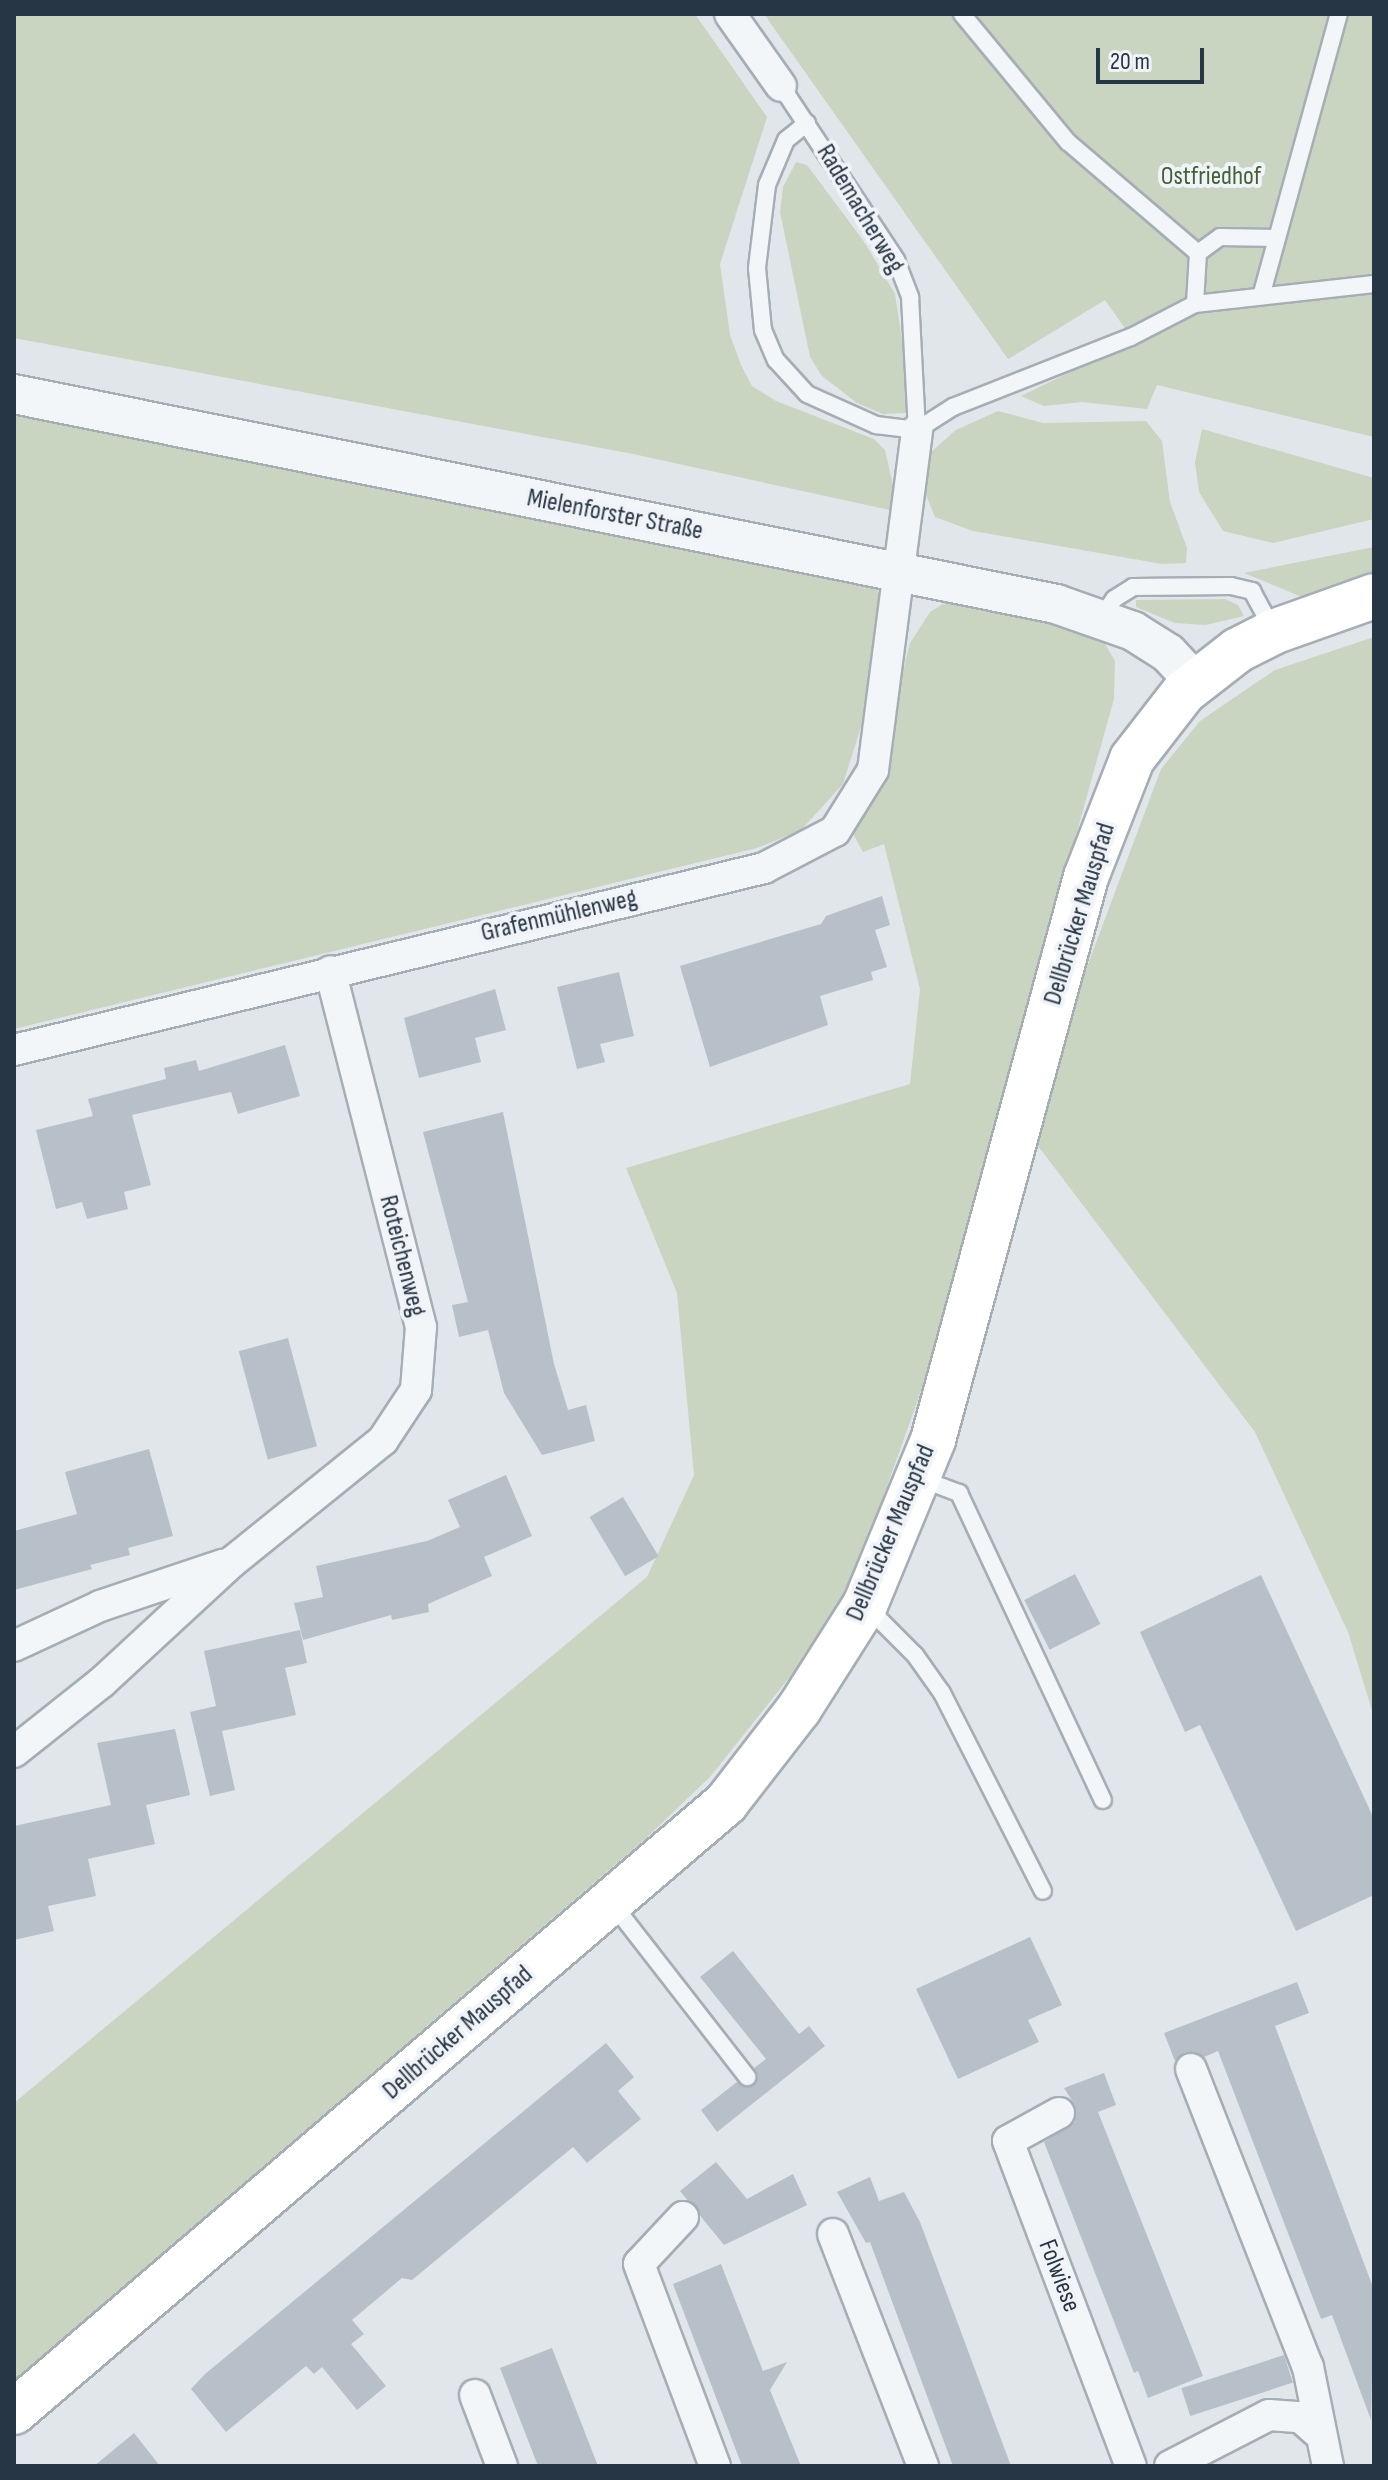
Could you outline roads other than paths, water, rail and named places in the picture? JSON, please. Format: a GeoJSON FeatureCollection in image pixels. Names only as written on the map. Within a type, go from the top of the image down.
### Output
{"type":"FeatureCollection","features":[{"type":"Feature","properties":{"kind":"main road","name":"Dellbrücker Mauspfad"},"geometry":{"type":"LineString","coordinates":[[14,2412],[726,1803],[799,1709],[865,1605],[933,1440],[1086,877],[1132,759],[1156,723],[1195,682],[1273,632],[1374,596]]}},
{"type":"Feature","properties":{"kind":"street","name":"Rademacherweg"},"geometry":{"type":"LineString","coordinates":[[730,14],[781,86]]}},
{"type":"Feature","properties":{"kind":"street","name":"Mielenforster Straße"},"geometry":{"type":"LineString","coordinates":[[14,394],[900,573],[1102,617],[1168,653],[1195,682]]}},
{"type":"Feature","properties":{"kind":"street","name":"Rademacherweg"},"geometry":{"type":"LineString","coordinates":[[900,573],[917,430]]}},
{"type":"Feature","properties":{"kind":"street","name":"Grafenmühlenweg"},"geometry":{"type":"LineString","coordinates":[[14,1050],[764,868],[835,831],[873,770],[900,573]]}},
{"type":"Feature","properties":{"kind":"street","name":"Roteichenweg"},"geometry":{"type":"LineString","coordinates":[[14,1752],[102,1682],[232,1562],[383,1440],[416,1390],[421,1327],[330,971]]}},
{"type":"Feature","properties":{"kind":"street","name":"Roteichenweg"},"geometry":{"type":"LineString","coordinates":[[14,1646],[100,1606],[232,1562]]}},
{"type":"Feature","properties":{"kind":"street"},"geometry":{"type":"LineString","coordinates":[[1191,2069],[1308,2367],[1317,2432],[1327,2466]]}},
{"type":"Feature","properties":{"kind":"street","name":"Folwiese"},"geometry":{"type":"LineString","coordinates":[[1059,2113],[1008,2141],[1131,2466]]}},
{"type":"Feature","properties":{"kind":"street"},"geometry":{"type":"LineString","coordinates":[[683,2217],[639,2264],[715,2466]]}},
{"type":"Feature","properties":{"kind":"street"},"geometry":{"type":"LineString","coordinates":[[833,2234],[923,2466]]}},
{"type":"Feature","properties":{"kind":"street"},"geometry":{"type":"LineString","coordinates":[[475,2395],[502,2466]]}},
{"type":"Feature","properties":{"kind":"street"},"geometry":{"type":"LineString","coordinates":[[1170,2466],[1269,2415],[1300,2417],[1317,2432]]}},
{"type":"Feature","properties":{"kind":"lane"},"geometry":{"type":"LineString","coordinates":[[962,14],[1068,142],[1198,253]]}},
{"type":"Feature","properties":{"kind":"lane"},"geometry":{"type":"LineString","coordinates":[[1262,293],[1339,14]]}},
{"type":"Feature","properties":{"kind":"lane","name":"Rademacherweg"},"geometry":{"type":"LineString","coordinates":[[781,86],[896,260],[910,297],[917,430]]}},
{"type":"Feature","properties":{"kind":"lane"},"geometry":{"type":"LineString","coordinates":[[807,123],[786,140],[767,185],[757,268],[763,330],[776,360],[807,394],[876,425],[917,430],[953,407],[1131,337],[1195,304],[1262,293],[1374,284]]}},
{"type":"Feature","properties":{"kind":"lane"},"geometry":{"type":"LineString","coordinates":[[1198,253],[1220,237],[1277,238]]}},
{"type":"Feature","properties":{"kind":"lane"},"geometry":{"type":"LineString","coordinates":[[1195,304],[1198,253]]}},
{"type":"Feature","properties":{"kind":"lane"},"geometry":{"type":"LineString","coordinates":[[1102,617],[1114,599],[1133,587],[1241,586],[1261,603],[1273,632]]}},
{"type":"Feature","properties":{"kind":"lane"},"geometry":{"type":"LineString","coordinates":[[917,1477],[959,1493],[1103,1800]]}},
{"type":"Feature","properties":{"kind":"lane"},"geometry":{"type":"LineString","coordinates":[[865,1605],[915,1655],[942,1693],[1043,1891]]}},
{"type":"Feature","properties":{"kind":"lane"},"geometry":{"type":"LineString","coordinates":[[611,1902],[747,2077]]}},
{"type":"Feature","properties":{"kind":"park label","name":"Ostfriedhof"},"geometry":{"type":"Point","coordinates":[1211,177]}}]}
